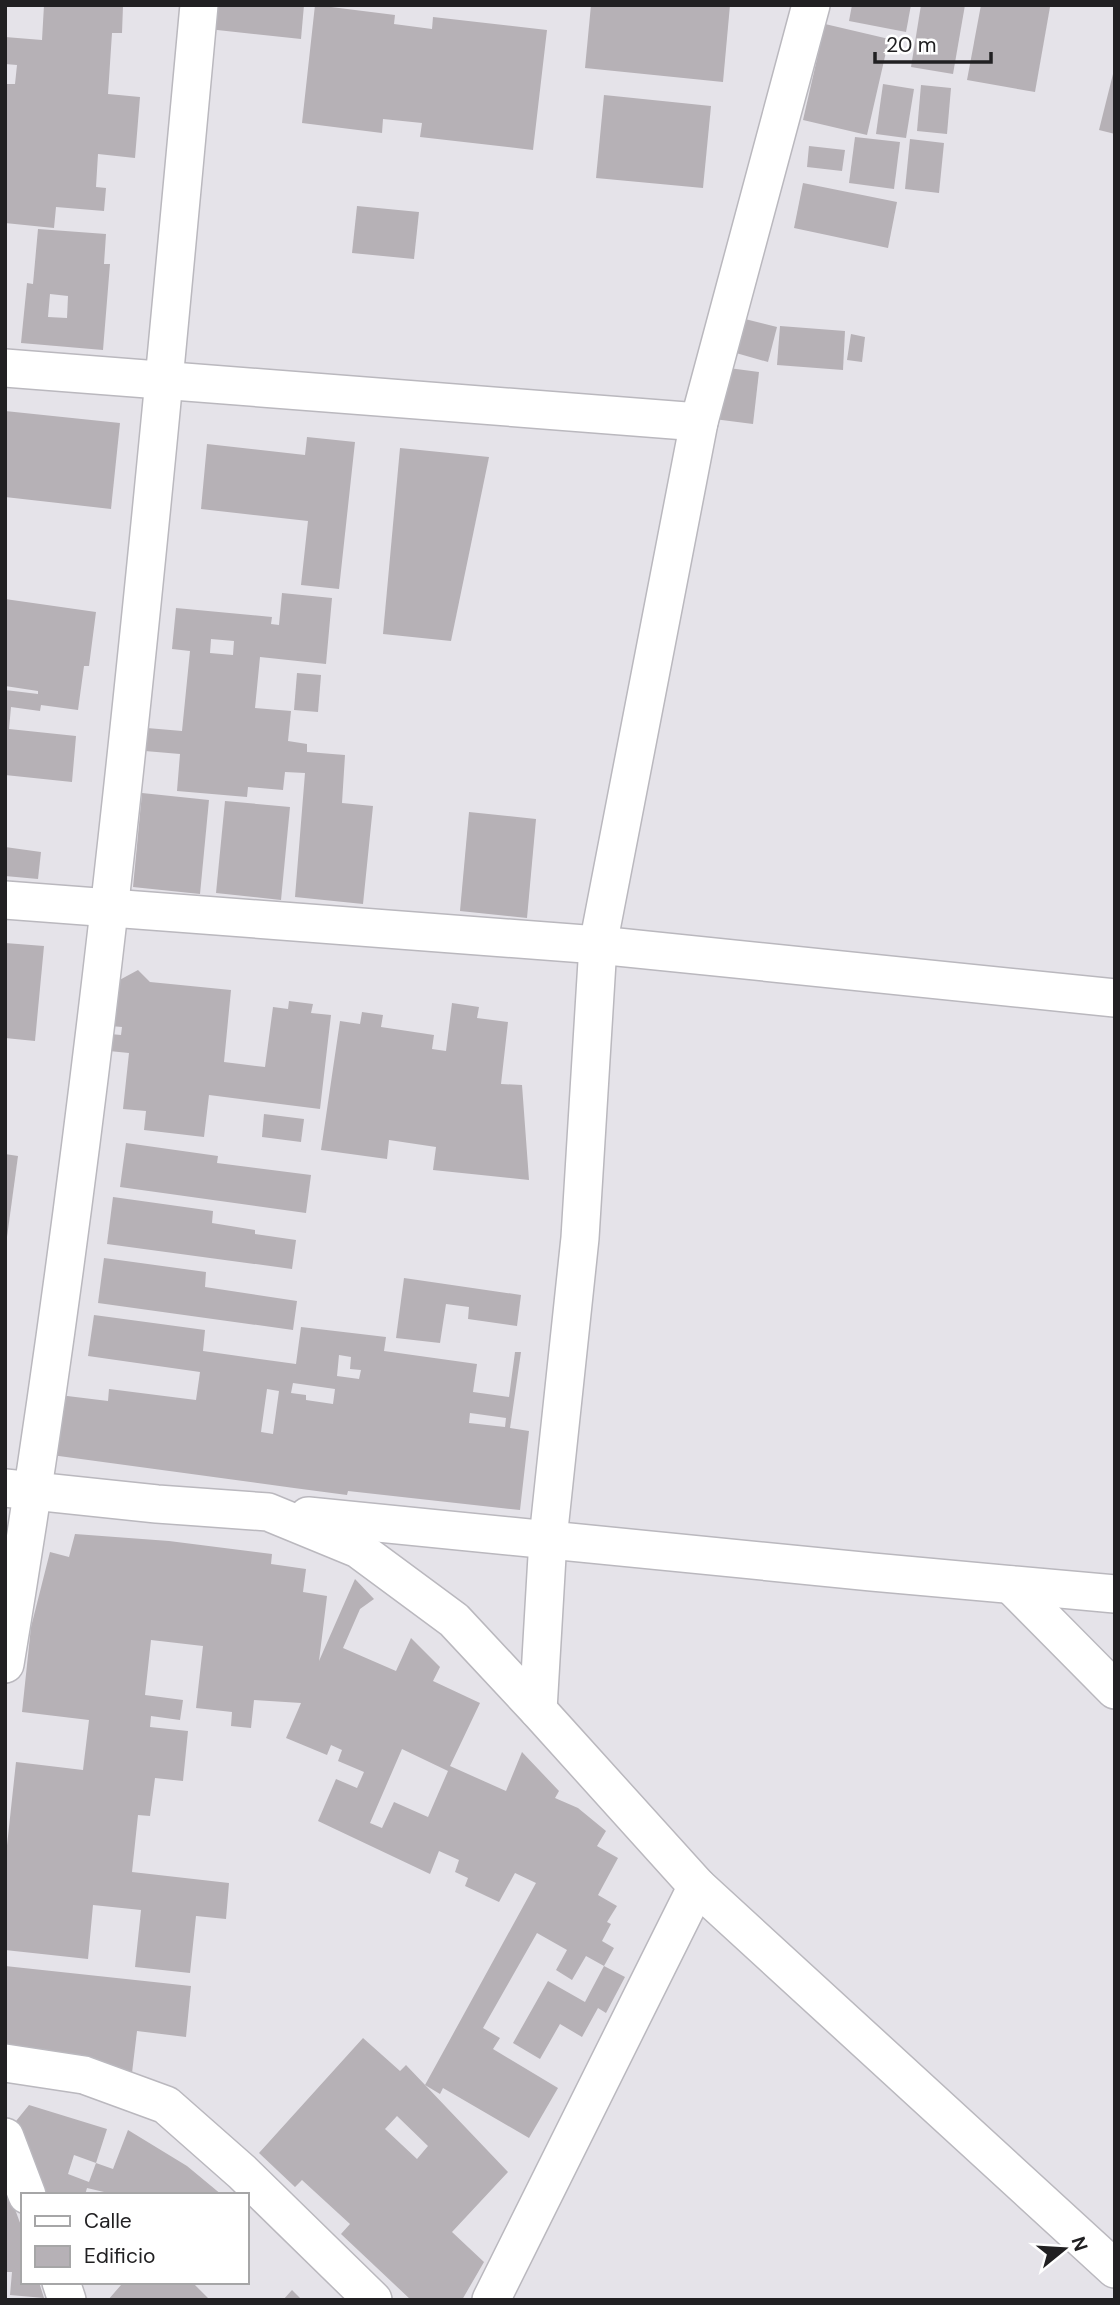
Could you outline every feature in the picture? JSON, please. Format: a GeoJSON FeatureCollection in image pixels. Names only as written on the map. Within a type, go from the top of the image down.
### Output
{"type":"FeatureCollection","features":[{"type":"Feature","properties":{"kind":"street"},"geometry":{"type":"LineString","coordinates":[[5,1664],[20,1489],[110,909],[164,382],[199,5]]}},
{"type":"Feature","properties":{"kind":"street"},"geometry":{"type":"LineString","coordinates":[[538,1710],[548,1539],[580,1238],[598,945],[699,422],[811,5]]}},
{"type":"Feature","properties":{"kind":"street"},"geometry":{"type":"LineString","coordinates":[[5,368],[699,422]]}},
{"type":"Feature","properties":{"kind":"street"},"geometry":{"type":"LineString","coordinates":[[5,900],[598,945],[1115,998]]}},
{"type":"Feature","properties":{"kind":"street"},"geometry":{"type":"LineString","coordinates":[[20,1489],[1115,1594]]}},
{"type":"Feature","properties":{"kind":"street"},"geometry":{"type":"LineString","coordinates":[[268,1512],[358,1549],[454,1620],[697,1886],[1115,2269]]}},
{"type":"Feature","properties":{"kind":"street"},"geometry":{"type":"LineString","coordinates":[[1012,1585],[1115,1690]]}},
{"type":"Feature","properties":{"kind":"street"},"geometry":{"type":"LineString","coordinates":[[491,2300],[697,1886]]}},
{"type":"Feature","properties":{"kind":"street"},"geometry":{"type":"LineString","coordinates":[[5,2063],[84,2075],[166,2105],[243,2172],[373,2300]]}},
{"type":"Feature","properties":{"kind":"street"},"geometry":{"type":"LineString","coordinates":[[5,2137],[26,2193]]}},
{"type":"Feature","properties":{"kind":"building"},"geometry":{"type":"Polygon","coordinates":[[[44,5],[123,6],[122,33],[112,33],[108,94],[140,97],[135,158],[98,154],[96,187],[106,188],[104,211],[56,207],[54,228],[5,223],[5,84],[15,84],[17,65],[5,64],[5,37],[42,40],[44,5]]]}},
{"type":"Feature","properties":{"kind":"building"},"geometry":{"type":"Polygon","coordinates":[[[210,5],[304,5],[301,39],[208,29],[210,5]]]}},
{"type":"Feature","properties":{"kind":"building"},"geometry":{"type":"Polygon","coordinates":[[[315,5],[395,15],[394,24],[432,29],[433,17],[547,30],[533,150],[420,137],[422,123],[383,119],[382,133],[302,123],[315,5]]]}},
{"type":"Feature","properties":{"kind":"building"},"geometry":{"type":"Polygon","coordinates":[[[591,5],[730,5],[723,82],[585,68],[591,5]]]}},
{"type":"Feature","properties":{"kind":"building"},"geometry":{"type":"Polygon","coordinates":[[[852,5],[911,5],[906,32],[849,21],[852,5]]]}},
{"type":"Feature","properties":{"kind":"building"},"geometry":{"type":"Polygon","coordinates":[[[921,5],[965,5],[953,74],[911,67],[921,5]]]}},
{"type":"Feature","properties":{"kind":"building"},"geometry":{"type":"Polygon","coordinates":[[[981,5],[1050,7],[1035,92],[967,80],[981,5]]]}},
{"type":"Feature","properties":{"kind":"building"},"geometry":{"type":"Polygon","coordinates":[[[825,24],[889,39],[867,135],[803,120],[825,24]]]}},
{"type":"Feature","properties":{"kind":"building"},"geometry":{"type":"Polygon","coordinates":[[[1115,70],[1115,134],[1099,130],[1115,70]]]}},
{"type":"Feature","properties":{"kind":"building"},"geometry":{"type":"Polygon","coordinates":[[[883,84],[914,89],[906,138],[876,134],[883,84]]]}},
{"type":"Feature","properties":{"kind":"building"},"geometry":{"type":"Polygon","coordinates":[[[921,85],[951,88],[947,134],[917,131],[921,85]]]}},
{"type":"Feature","properties":{"kind":"building"},"geometry":{"type":"Polygon","coordinates":[[[604,95],[711,106],[703,188],[596,178],[604,95]]]}},
{"type":"Feature","properties":{"kind":"building"},"geometry":{"type":"Polygon","coordinates":[[[855,137],[900,142],[894,189],[849,183],[855,137]]]}},
{"type":"Feature","properties":{"kind":"building"},"geometry":{"type":"Polygon","coordinates":[[[910,139],[944,143],[939,193],[905,189],[910,139]]]}},
{"type":"Feature","properties":{"kind":"building"},"geometry":{"type":"Polygon","coordinates":[[[809,146],[845,150],[842,171],[807,167],[809,146]]]}},
{"type":"Feature","properties":{"kind":"building"},"geometry":{"type":"Polygon","coordinates":[[[803,183],[897,202],[888,248],[794,228],[803,183]]]}},
{"type":"Feature","properties":{"kind":"building"},"geometry":{"type":"Polygon","coordinates":[[[357,206],[419,212],[414,259],[352,253],[357,206]]]}},
{"type":"Feature","properties":{"kind":"building"},"geometry":{"type":"Polygon","coordinates":[[[38,229],[106,234],[104,264],[110,264],[103,350],[21,343],[27,283],[33,284],[38,229]],[[50,294],[48,317],[67,318],[68,296],[50,294]]]}},
{"type":"Feature","properties":{"kind":"building"},"geometry":{"type":"Polygon","coordinates":[[[745,319],[777,327],[768,362],[736,353],[745,319]]]}},
{"type":"Feature","properties":{"kind":"building"},"geometry":{"type":"Polygon","coordinates":[[[780,326],[845,331],[843,370],[777,365],[780,326]]]}},
{"type":"Feature","properties":{"kind":"building"},"geometry":{"type":"Polygon","coordinates":[[[851,334],[865,337],[862,362],[847,360],[851,334]]]}},
{"type":"Feature","properties":{"kind":"building"},"geometry":{"type":"Polygon","coordinates":[[[721,367],[759,372],[753,424],[714,419],[721,367]]]}},
{"type":"Feature","properties":{"kind":"building"},"geometry":{"type":"Polygon","coordinates":[[[5,411],[120,423],[111,509],[5,497],[5,411]]]}},
{"type":"Feature","properties":{"kind":"building"},"geometry":{"type":"Polygon","coordinates":[[[307,437],[355,442],[339,589],[301,585],[308,521],[201,509],[207,444],[305,455],[307,437]]]}},
{"type":"Feature","properties":{"kind":"building"},"geometry":{"type":"Polygon","coordinates":[[[400,448],[489,457],[451,641],[383,634],[400,448]]]}},
{"type":"Feature","properties":{"kind":"building"},"geometry":{"type":"Polygon","coordinates":[[[282,593],[332,598],[326,664],[260,657],[255,708],[291,711],[288,741],[307,744],[307,752],[345,755],[342,803],[373,806],[363,904],[295,897],[305,773],[285,772],[283,790],[248,787],[247,797],[177,791],[180,754],[145,751],[147,728],[182,731],[190,651],[172,649],[176,608],[272,617],[271,624],[279,625],[282,593]],[[211,639],[210,653],[233,655],[234,641],[211,639]]]}},
{"type":"Feature","properties":{"kind":"building"},"geometry":{"type":"Polygon","coordinates":[[[5,599],[96,612],[89,666],[84,666],[78,710],[41,705],[40,711],[11,707],[9,729],[76,736],[72,782],[5,775],[5,690],[38,694],[38,691],[5,686],[5,599]]]}},
{"type":"Feature","properties":{"kind":"building"},"geometry":{"type":"Polygon","coordinates":[[[297,673],[321,675],[318,712],[294,710],[297,673]]]}},
{"type":"Feature","properties":{"kind":"building"},"geometry":{"type":"Polygon","coordinates":[[[142,793],[209,800],[200,894],[133,887],[142,793]]]}},
{"type":"Feature","properties":{"kind":"building"},"geometry":{"type":"Polygon","coordinates":[[[225,801],[290,807],[281,900],[216,893],[225,801]]]}},
{"type":"Feature","properties":{"kind":"building"},"geometry":{"type":"Polygon","coordinates":[[[469,812],[536,819],[527,918],[460,911],[469,812]]]}},
{"type":"Feature","properties":{"kind":"building"},"geometry":{"type":"Polygon","coordinates":[[[5,847],[41,852],[38,879],[5,876],[5,847]]]}},
{"type":"Feature","properties":{"kind":"building"},"geometry":{"type":"Polygon","coordinates":[[[5,943],[44,946],[35,1041],[5,1038],[5,943]]]}},
{"type":"Feature","properties":{"kind":"building"},"geometry":{"type":"Polygon","coordinates":[[[138,970],[150,982],[231,990],[224,1062],[265,1067],[273,1007],[288,1009],[289,1001],[313,1004],[311,1013],[331,1015],[320,1109],[209,1095],[204,1137],[144,1130],[146,1111],[123,1109],[129,1053],[99,1050],[100,1033],[121,1035],[122,1027],[110,1026],[114,983],[138,970]]]}},
{"type":"Feature","properties":{"kind":"building"},"geometry":{"type":"Polygon","coordinates":[[[452,1003],[479,1007],[477,1018],[508,1022],[501,1084],[522,1085],[529,1180],[433,1170],[436,1147],[389,1140],[387,1159],[321,1150],[340,1021],[360,1024],[362,1012],[383,1015],[381,1027],[434,1035],[432,1049],[446,1051],[452,1003]]]}},
{"type":"Feature","properties":{"kind":"building"},"geometry":{"type":"Polygon","coordinates":[[[264,1114],[304,1119],[301,1142],[262,1137],[264,1114]]]}},
{"type":"Feature","properties":{"kind":"building"},"geometry":{"type":"Polygon","coordinates":[[[126,1143],[218,1156],[217,1163],[311,1175],[306,1213],[120,1187],[126,1143]]]}},
{"type":"Feature","properties":{"kind":"building"},"geometry":{"type":"Polygon","coordinates":[[[5,1154],[18,1156],[7,1237],[5,1237],[5,1154]]]}},
{"type":"Feature","properties":{"kind":"building"},"geometry":{"type":"Polygon","coordinates":[[[113,1197],[213,1211],[212,1223],[255,1230],[255,1234],[296,1240],[292,1269],[107,1244],[113,1197]]]}},
{"type":"Feature","properties":{"kind":"building"},"geometry":{"type":"Polygon","coordinates":[[[104,1258],[206,1272],[205,1287],[297,1301],[293,1330],[98,1303],[104,1258]]]}},
{"type":"Feature","properties":{"kind":"building"},"geometry":{"type":"Polygon","coordinates":[[[404,1278],[521,1295],[517,1326],[468,1319],[469,1307],[446,1304],[440,1343],[396,1338],[404,1278]]]}},
{"type":"Feature","properties":{"kind":"building"},"geometry":{"type":"Polygon","coordinates":[[[94,1315],[205,1330],[203,1351],[296,1364],[301,1327],[386,1337],[384,1351],[477,1364],[473,1392],[509,1397],[515,1352],[521,1352],[510,1428],[529,1431],[520,1510],[348,1491],[347,1495],[44,1454],[51,1394],[108,1401],[109,1389],[196,1400],[200,1372],[88,1356],[94,1315]],[[339,1355],[337,1376],[359,1379],[361,1370],[350,1369],[351,1357],[339,1355]],[[293,1383],[291,1393],[306,1395],[306,1400],[333,1404],[335,1389],[293,1383]],[[267,1389],[261,1432],[273,1434],[279,1391],[267,1389]],[[470,1413],[469,1423],[505,1427],[506,1418],[470,1413]]]}},
{"type":"Feature","properties":{"kind":"building"},"geometry":{"type":"Polygon","coordinates":[[[75,1534],[169,1541],[272,1554],[271,1564],[306,1569],[303,1592],[327,1596],[319,1661],[355,1579],[374,1599],[360,1609],[343,1648],[396,1671],[411,1638],[440,1667],[433,1681],[480,1703],[450,1766],[506,1791],[522,1752],[559,1791],[555,1798],[578,1808],[606,1831],[597,1846],[618,1858],[598,1895],[617,1906],[607,1922],[611,1924],[602,1941],[614,1948],[604,1966],[586,1956],[572,1980],[556,1970],[567,1950],[537,1933],[483,2028],[500,2038],[493,2049],[558,2088],[529,2138],[443,2088],[440,2094],[425,2085],[536,1883],[515,1873],[499,1902],[465,1886],[468,1878],[455,1872],[459,1860],[439,1851],[430,1874],[318,1821],[336,1779],[357,1788],[364,1772],[338,1761],[342,1750],[331,1745],[327,1755],[286,1738],[301,1703],[254,1700],[251,1728],[231,1726],[232,1712],[196,1708],[203,1646],[151,1640],[145,1695],[183,1700],[180,1720],[151,1716],[150,1727],[188,1731],[183,1781],[155,1778],[150,1816],[138,1815],[132,1872],[229,1883],[226,1919],[196,1916],[190,1973],[135,1967],[141,1910],[93,1905],[88,1959],[5,1950],[5,1864],[16,1762],[83,1770],[89,1720],[22,1712],[31,1627],[50,1552],[69,1557],[75,1534]],[[402,1749],[370,1823],[382,1828],[394,1802],[428,1817],[448,1771],[402,1749]]]}},
{"type":"Feature","properties":{"kind":"building"},"geometry":{"type":"Polygon","coordinates":[[[5,1966],[191,1986],[186,2037],[137,2031],[132,2073],[5,2047],[5,1966]]]}},
{"type":"Feature","properties":{"kind":"building"},"geometry":{"type":"Polygon","coordinates":[[[604,1966],[625,1977],[606,2013],[598,2008],[582,2037],[560,2024],[540,2059],[513,2043],[548,1981],[585,2002],[604,1966]]]}},
{"type":"Feature","properties":{"kind":"building"},"geometry":{"type":"Polygon","coordinates":[[[363,2038],[400,2071],[406,2065],[508,2172],[452,2232],[484,2262],[462,2300],[411,2300],[341,2234],[350,2224],[302,2180],[295,2187],[259,2153],[363,2038]],[[397,2116],[385,2129],[417,2159],[428,2146],[397,2116]]]}},
{"type":"Feature","properties":{"kind":"building"},"geometry":{"type":"Polygon","coordinates":[[[29,2105],[107,2129],[96,2163],[113,2169],[128,2130],[187,2166],[220,2193],[104,2193],[87,2188],[86,2193],[36,2193],[12,2126],[29,2105]],[[74,2155],[68,2174],[89,2182],[96,2163],[74,2155]]]}},
{"type":"Feature","properties":{"kind":"building"},"geometry":{"type":"Polygon","coordinates":[[[5,2182],[21,2226],[21,2284],[40,2284],[44,2298],[10,2295],[12,2272],[5,2272],[5,2182]]]}},
{"type":"Feature","properties":{"kind":"building"},"geometry":{"type":"Polygon","coordinates":[[[119,2284],[194,2284],[210,2300],[108,2300],[121,2285],[119,2284]]]}},
{"type":"Feature","properties":{"kind":"building"},"geometry":{"type":"Polygon","coordinates":[[[292,2290],[302,2300],[283,2300],[292,2290]]]}}]}
